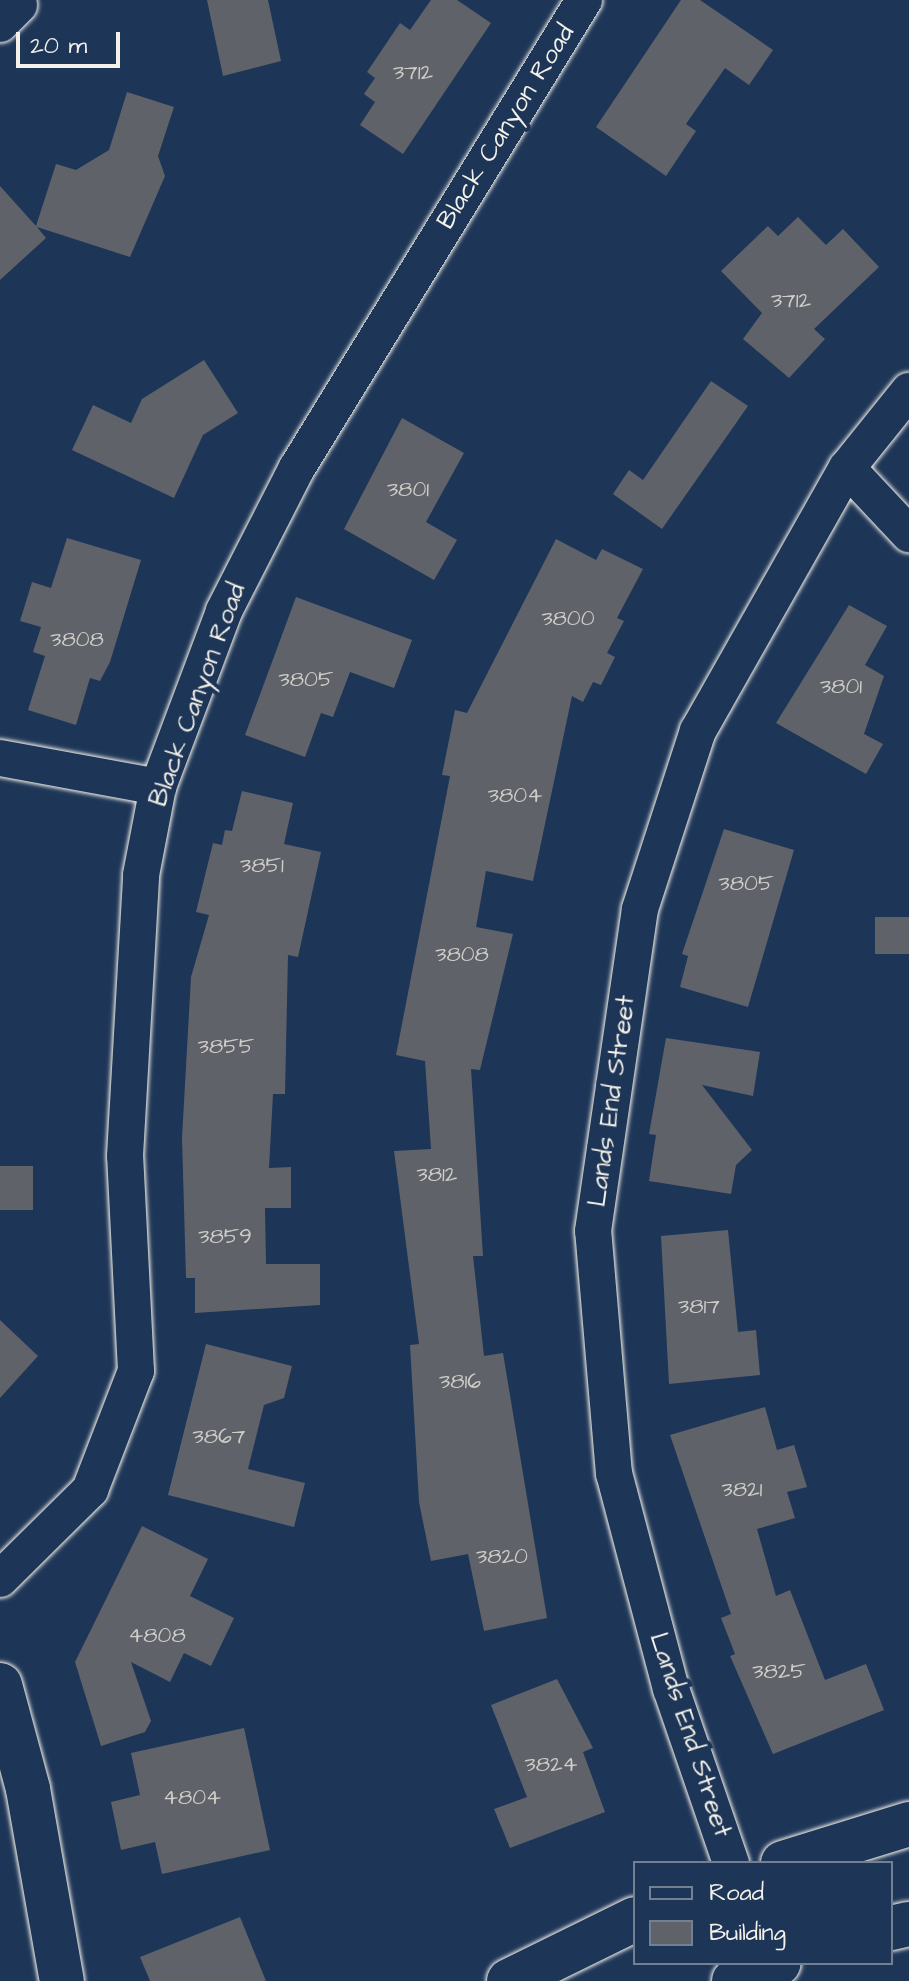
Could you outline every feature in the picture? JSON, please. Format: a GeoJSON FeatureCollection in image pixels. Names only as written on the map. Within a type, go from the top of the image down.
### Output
{"type":"FeatureCollection","features":[{"type":"Feature","properties":{"kind":"main road"},"geometry":{"type":"LineString","coordinates":[[0,1685],[28,1789],[62,1981]]}},
{"type":"Feature","properties":{"kind":"main road"},"geometry":{"type":"LineString","coordinates":[[789,1861],[909,1824]]}},
{"type":"Feature","properties":{"kind":"main road"},"geometry":{"type":"LineString","coordinates":[[509,1981],[633,1920]]}},
{"type":"Feature","properties":{"kind":"street","name":"Black Canyon Road"},"geometry":{"type":"LineString","coordinates":[[0,1579],[90,1490],[136,1371],[125,1156],[141,875],[158,787],[224,611],[297,468],[584,0]]}},
{"type":"Feature","properties":{"kind":"street","name":"Lands End Street"},"geometry":{"type":"LineString","coordinates":[[730,1861],[671,1689],[614,1474],[593,1231],[640,909],[693,746],[847,468],[909,391]]}},
{"type":"Feature","properties":{"kind":"street"},"geometry":{"type":"LineString","coordinates":[[847,468],[909,534]]}},
{"type":"Feature","properties":{"kind":"street"},"geometry":{"type":"LineString","coordinates":[[0,758],[158,787]]}},
{"type":"Feature","properties":{"kind":"building"},"geometry":{"type":"Polygon","coordinates":[[[207,0],[268,0],[281,61],[223,76],[207,0]]]}},
{"type":"Feature","properties":{"kind":"building"},"geometry":{"type":"Polygon","coordinates":[[[431,0],[457,0],[491,23],[403,154],[360,125],[375,102],[364,94],[375,78],[367,72],[400,23],[410,30],[431,0]]]}},
{"type":"Feature","properties":{"kind":"building"},"geometry":{"type":"Polygon","coordinates":[[[681,0],[700,0],[773,50],[749,85],[725,68],[686,124],[696,131],[666,176],[596,127],[681,0]]]}},
{"type":"Feature","properties":{"kind":"building"},"geometry":{"type":"Polygon","coordinates":[[[127,92],[174,107],[158,156],[165,176],[130,257],[37,227],[46,238],[0,280],[0,186],[36,226],[56,164],[76,170],[109,150],[127,92]]]}},
{"type":"Feature","properties":{"kind":"building"},"geometry":{"type":"Polygon","coordinates":[[[798,217],[826,245],[843,229],[879,267],[814,329],[825,339],[789,378],[743,339],[762,313],[721,271],[768,226],[778,236],[798,217]]]}},
{"type":"Feature","properties":{"kind":"building"},"geometry":{"type":"Polygon","coordinates":[[[204,360],[238,413],[203,435],[174,498],[72,450],[93,405],[131,423],[142,399],[204,360]]]}},
{"type":"Feature","properties":{"kind":"building"},"geometry":{"type":"Polygon","coordinates":[[[711,381],[748,406],[662,529],[613,494],[629,470],[643,480],[711,381]]]}},
{"type":"Feature","properties":{"kind":"building"},"geometry":{"type":"Polygon","coordinates":[[[402,418],[464,453],[426,522],[457,540],[434,580],[344,529],[402,418]]]}},
{"type":"Feature","properties":{"kind":"building"},"geometry":{"type":"Polygon","coordinates":[[[67,538],[141,560],[110,662],[100,681],[90,678],[76,725],[28,710],[45,656],[33,652],[41,627],[20,621],[32,582],[51,588],[67,538]]]}},
{"type":"Feature","properties":{"kind":"building"},"geometry":{"type":"Polygon","coordinates":[[[556,539],[596,560],[602,549],[643,569],[617,618],[624,621],[607,653],[615,657],[601,685],[593,682],[583,702],[572,696],[533,881],[486,871],[476,927],[513,934],[480,1070],[471,1069],[483,1256],[473,1256],[484,1356],[503,1353],[547,1618],[484,1631],[468,1554],[431,1561],[419,1502],[410,1345],[419,1344],[394,1151],[431,1149],[425,1061],[396,1055],[450,776],[442,775],[455,710],[467,713],[556,539]]]}},
{"type":"Feature","properties":{"kind":"building"},"geometry":{"type":"Polygon","coordinates":[[[296,597],[412,640],[394,688],[350,672],[333,717],[321,713],[305,757],[245,735],[296,597]]]}},
{"type":"Feature","properties":{"kind":"building"},"geometry":{"type":"Polygon","coordinates":[[[849,605],[887,626],[865,665],[884,676],[864,734],[883,744],[866,774],[776,723],[849,605]]]}},
{"type":"Feature","properties":{"kind":"building"},"geometry":{"type":"Polygon","coordinates":[[[242,791],[293,803],[284,844],[321,852],[298,957],[288,955],[285,1094],[273,1094],[269,1168],[291,1167],[291,1208],[265,1208],[266,1264],[320,1264],[320,1305],[195,1313],[195,1278],[186,1278],[182,1138],[191,977],[209,915],[196,912],[213,843],[222,845],[225,830],[232,831],[242,791]]]}},
{"type":"Feature","properties":{"kind":"building"},"geometry":{"type":"Polygon","coordinates":[[[724,829],[794,850],[748,1007],[680,987],[688,956],[682,954],[724,829]]]}},
{"type":"Feature","properties":{"kind":"building"},"geometry":{"type":"Polygon","coordinates":[[[875,917],[909,917],[909,954],[875,954],[875,917]]]}},
{"type":"Feature","properties":{"kind":"building"},"geometry":{"type":"Polygon","coordinates":[[[666,1038],[760,1052],[753,1096],[702,1085],[752,1150],[736,1165],[731,1194],[649,1181],[656,1135],[649,1134],[666,1038]]]}},
{"type":"Feature","properties":{"kind":"building"},"geometry":{"type":"Polygon","coordinates":[[[0,1166],[33,1166],[33,1210],[0,1210],[0,1166]]]}},
{"type":"Feature","properties":{"kind":"building"},"geometry":{"type":"Polygon","coordinates":[[[728,1230],[738,1332],[756,1330],[760,1375],[669,1384],[661,1236],[728,1230]]]}},
{"type":"Feature","properties":{"kind":"building"},"geometry":{"type":"Polygon","coordinates":[[[0,1320],[38,1356],[0,1398],[0,1320]]]}},
{"type":"Feature","properties":{"kind":"building"},"geometry":{"type":"Polygon","coordinates":[[[206,1344],[292,1366],[284,1398],[264,1405],[248,1469],[305,1483],[294,1527],[168,1495],[206,1344]]]}},
{"type":"Feature","properties":{"kind":"building"},"geometry":{"type":"Polygon","coordinates":[[[765,1407],[777,1450],[794,1445],[807,1487],[787,1492],[795,1518],[757,1529],[776,1596],[790,1590],[825,1680],[866,1664],[884,1710],[773,1754],[730,1656],[735,1654],[721,1618],[731,1614],[670,1435],[765,1407]]]}},
{"type":"Feature","properties":{"kind":"building"},"geometry":{"type":"Polygon","coordinates":[[[142,1526],[208,1559],[190,1596],[234,1618],[211,1666],[184,1653],[170,1682],[131,1662],[151,1721],[145,1732],[101,1746],[75,1662],[142,1526]]]}},
{"type":"Feature","properties":{"kind":"building"},"geometry":{"type":"Polygon","coordinates":[[[557,1679],[593,1748],[583,1752],[605,1812],[510,1848],[494,1809],[527,1797],[491,1705],[557,1679]]]}},
{"type":"Feature","properties":{"kind":"building"},"geometry":{"type":"Polygon","coordinates":[[[244,1728],[270,1850],[162,1874],[155,1842],[121,1850],[111,1802],[140,1795],[131,1753],[244,1728]]]}},
{"type":"Feature","properties":{"kind":"building"},"geometry":{"type":"Polygon","coordinates":[[[240,1917],[266,1981],[150,1981],[140,1957],[240,1917]]]}}]}
